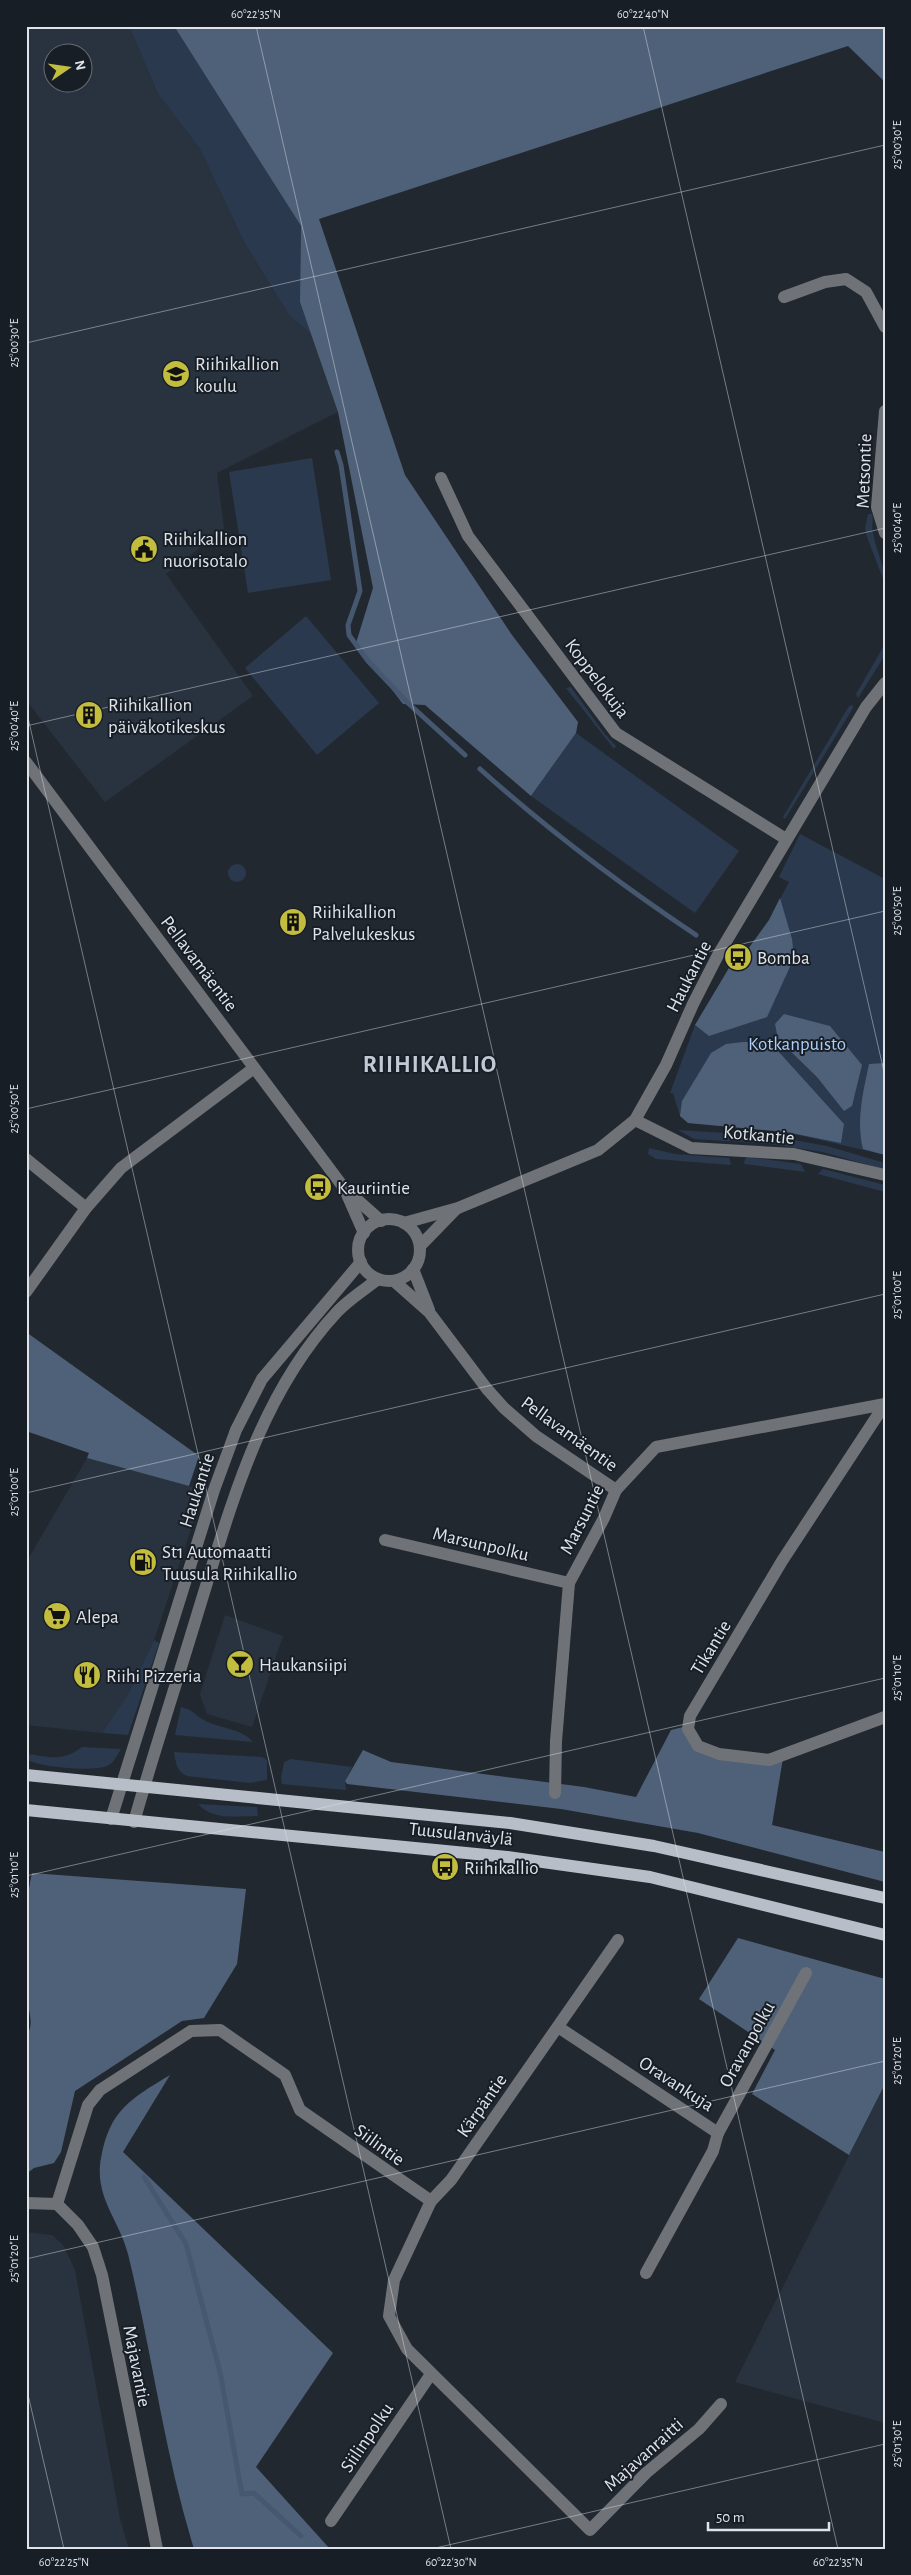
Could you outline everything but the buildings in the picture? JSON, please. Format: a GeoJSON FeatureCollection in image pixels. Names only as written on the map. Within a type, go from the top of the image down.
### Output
{"type":"FeatureCollection","features":[{"type":"Feature","properties":{"kind":"main road","name":"Tuusulanväylä"},"geometry":{"type":"LineString","coordinates":[[26,1775],[121,1786],[510,1823],[654,1846],[885,1898]]}},
{"type":"Feature","properties":{"kind":"main road","name":"Tuusulanväylä"},"geometry":{"type":"LineString","coordinates":[[26,1810],[507,1857],[650,1877],[885,1935]]}},
{"type":"Feature","properties":{"kind":"street"},"geometry":{"type":"LineString","coordinates":[[784,297],[824,282],[846,279],[866,292],[885,327]]}},
{"type":"Feature","properties":{"kind":"street","name":"Metsontie"},"geometry":{"type":"LineString","coordinates":[[885,410],[877,507],[885,533]]}},
{"type":"Feature","properties":{"kind":"street","name":"Koppelokuja"},"geometry":{"type":"LineString","coordinates":[[441,478],[468,536],[616,733],[786,839]]}},
{"type":"Feature","properties":{"kind":"street","name":"Haukantie"},"geometry":{"type":"LineString","coordinates":[[404,1223],[458,1208],[598,1150],[635,1120],[666,1065],[693,1004],[718,955],[767,876],[786,839],[866,707],[885,683]]}},
{"type":"Feature","properties":{"kind":"street","name":"Pellavamäentie"},"geometry":{"type":"LineString","coordinates":[[26,762],[344,1188],[381,1221]]}},
{"type":"Feature","properties":{"kind":"street"},"geometry":{"type":"LineString","coordinates":[[26,1292],[86,1208],[121,1168],[254,1068]]}},
{"type":"Feature","properties":{"kind":"street","name":"Kotkantie"},"geometry":{"type":"LineString","coordinates":[[635,1120],[691,1148],[794,1154],[885,1176]]}},
{"type":"Feature","properties":{"kind":"street"},"geometry":{"type":"LineString","coordinates":[[26,1159],[86,1208]]}},
{"type":"Feature","properties":{"kind":"street","name":"Pellavamäentie"},"geometry":{"type":"LineString","coordinates":[[344,1188],[364,1233]]}},
{"type":"Feature","properties":{"kind":"street","name":"Haukantie"},"geometry":{"type":"LineString","coordinates":[[420,1246],[458,1208]]}},
{"type":"Feature","properties":{"kind":"street"},"geometry":{"type":"LineString","coordinates":[[396,1220],[404,1223],[411,1229],[420,1246],[418,1262],[405,1277],[394,1281],[378,1279],[371,1275],[361,1262],[359,1242],[364,1233],[381,1221],[396,1220]]}},
{"type":"Feature","properties":{"kind":"street","name":"Haukantie"},"geometry":{"type":"LineString","coordinates":[[111,1819],[214,1490],[243,1417],[262,1379],[361,1262]]}},
{"type":"Feature","properties":{"kind":"street","name":"Pellavamäentie"},"geometry":{"type":"LineString","coordinates":[[413,1269],[430,1312]]}},
{"type":"Feature","properties":{"kind":"street","name":"Haukantie"},"geometry":{"type":"LineString","coordinates":[[134,1822],[226,1522],[264,1419],[279,1389],[328,1322],[338,1311],[378,1279]]}},
{"type":"Feature","properties":{"kind":"street","name":"Pellavamäentie"},"geometry":{"type":"LineString","coordinates":[[394,1281],[430,1312],[487,1389],[504,1408],[536,1436],[616,1490]]}},
{"type":"Feature","properties":{"kind":"street","name":"Marsuntie"},"geometry":{"type":"LineString","coordinates":[[555,1793],[556,1742],[569,1583],[604,1518],[616,1490],[656,1447],[885,1404]]}},
{"type":"Feature","properties":{"kind":"street","name":"Tikantie"},"geometry":{"type":"LineString","coordinates":[[885,1404],[782,1562],[690,1716],[688,1729],[698,1746],[719,1754],[769,1760],[885,1716]]}},
{"type":"Feature","properties":{"kind":"street","name":"Marsunpolku"},"geometry":{"type":"LineString","coordinates":[[385,1540],[569,1583]]}},
{"type":"Feature","properties":{"kind":"street","name":"Kärpäntie"},"geometry":{"type":"LineString","coordinates":[[430,2201],[451,2180],[618,1940]]}},
{"type":"Feature","properties":{"kind":"street","name":"Oravanpolku"},"geometry":{"type":"LineString","coordinates":[[718,2133],[806,1973]]}},
{"type":"Feature","properties":{"kind":"street","name":"Oravankuja"},"geometry":{"type":"LineString","coordinates":[[558,2027],[718,2133],[713,2151],[646,2274]]}},
{"type":"Feature","properties":{"kind":"street","name":"Siilintie"},"geometry":{"type":"LineString","coordinates":[[57,2204],[88,2105],[100,2090],[191,2030],[220,2030],[285,2075],[300,2110],[430,2201]]}},
{"type":"Feature","properties":{"kind":"street"},"geometry":{"type":"LineString","coordinates":[[430,2201],[394,2280],[389,2316],[407,2349],[431,2374]]}},
{"type":"Feature","properties":{"kind":"street"},"geometry":{"type":"LineString","coordinates":[[26,2203],[57,2204]]}},
{"type":"Feature","properties":{"kind":"street","name":"Majavantie"},"geometry":{"type":"LineString","coordinates":[[57,2204],[78,2225],[93,2247],[102,2275],[157,2549]]}},
{"type":"Feature","properties":{"kind":"street","name":"Siilinpolku"},"geometry":{"type":"LineString","coordinates":[[331,2521],[431,2374]]}},
{"type":"Feature","properties":{"kind":"street","name":"Majavanraitti"},"geometry":{"type":"LineString","coordinates":[[431,2374],[590,2530],[646,2473],[698,2429],[721,2404]]}},
{"type":"Feature","properties":{"kind":"shaded area","name":"Riihikallion koulu"},"geometry":{"type":"Polygon","coordinates":[[[26,26],[129,26],[158,94],[200,149],[244,242],[289,315],[312,335],[338,412],[217,473],[224,529],[166,574],[253,696],[105,802],[26,700],[26,26]]]}},
{"type":"Feature","properties":{"kind":"shaded area"},"geometry":{"type":"Polygon","coordinates":[[[87,1458],[204,1490],[154,1640],[127,1696],[102,1733],[26,1725],[26,1563],[87,1458]]]}},
{"type":"Feature","properties":{"kind":"shaded area"},"geometry":{"type":"Polygon","coordinates":[[[225,1615],[283,1636],[252,1727],[207,1714],[200,1694],[225,1615]]]}},
{"type":"Feature","properties":{"kind":"shaded area"},"geometry":{"type":"Polygon","coordinates":[[[885,2084],[885,2423],[735,2382],[885,2084]]]}},
{"type":"Feature","properties":{"kind":"shaded area"},"geometry":{"type":"Polygon","coordinates":[[[26,2232],[52,2235],[63,2245],[75,2270],[120,2519],[129,2549],[26,2549],[26,2232]]]}},
{"type":"Feature","properties":{"kind":"green space"},"geometry":{"type":"Polygon","coordinates":[[[129,26],[174,26],[301,226],[300,302],[312,335],[289,315],[244,242],[200,149],[158,94],[129,26]]]}},
{"type":"Feature","properties":{"kind":"green space"},"geometry":{"type":"Polygon","coordinates":[[[174,26],[885,26],[885,82],[848,46],[319,219],[405,475],[512,635],[578,722],[576,733],[531,796],[425,705],[403,704],[356,643],[373,588],[338,412],[300,302],[301,226],[174,26]]]}},
{"type":"Feature","properties":{"kind":"green space"},"geometry":{"type":"Polygon","coordinates":[[[312,458],[331,580],[248,593],[229,472],[312,458]]]}},
{"type":"Feature","properties":{"kind":"green space"},"geometry":{"type":"Polygon","coordinates":[[[868,514],[872,514],[872,531],[884,571],[885,584],[867,537],[865,528],[868,514]]]}},
{"type":"Feature","properties":{"kind":"green space"},"geometry":{"type":"Polygon","coordinates":[[[306,616],[379,703],[317,755],[245,668],[306,616]]]}},
{"type":"Feature","properties":{"kind":"green space"},"geometry":{"type":"Polygon","coordinates":[[[885,644],[885,655],[858,698],[856,694],[885,644]]]}},
{"type":"Feature","properties":{"kind":"green space"},"geometry":{"type":"Polygon","coordinates":[[[571,687],[604,733],[616,746],[614,749],[566,688],[571,687]]]}},
{"type":"Feature","properties":{"kind":"green space"},"geometry":{"type":"Polygon","coordinates":[[[853,705],[853,708],[785,819],[783,817],[849,706],[853,705]]]}},
{"type":"Feature","properties":{"kind":"green space"},"geometry":{"type":"Polygon","coordinates":[[[576,733],[739,851],[695,913],[531,796],[576,733]]]}},
{"type":"Feature","properties":{"kind":"green space","name":"Kotkanpuisto"},"geometry":{"type":"Polygon","coordinates":[[[800,834],[885,879],[885,1155],[786,1132],[688,1123],[680,1116],[673,1093],[670,1093],[695,1025],[729,968],[735,967],[769,920],[789,882],[779,877],[800,834]]]}},
{"type":"Feature","properties":{"kind":"green space"},"geometry":{"type":"Polygon","coordinates":[[[233,864],[241,864],[246,869],[244,880],[233,882],[228,877],[228,869],[233,864]]]}},
{"type":"Feature","properties":{"kind":"green space"},"geometry":{"type":"Polygon","coordinates":[[[780,898],[792,939],[794,958],[767,1017],[709,1036],[695,1025],[729,968],[735,967],[769,920],[780,898]]]}},
{"type":"Feature","properties":{"kind":"green space"},"geometry":{"type":"Polygon","coordinates":[[[784,1014],[830,1026],[862,1065],[852,1106],[844,1111],[817,1077],[778,1039],[775,1024],[784,1014]]]}},
{"type":"Feature","properties":{"kind":"green space"},"geometry":{"type":"Polygon","coordinates":[[[762,1042],[778,1051],[844,1124],[841,1143],[786,1132],[688,1123],[680,1116],[682,1101],[711,1053],[726,1044],[762,1042]]]}},
{"type":"Feature","properties":{"kind":"green space"},"geometry":{"type":"Polygon","coordinates":[[[885,1063],[885,1155],[863,1149],[860,1117],[869,1064],[885,1063]]]}},
{"type":"Feature","properties":{"kind":"green space"},"geometry":{"type":"Polygon","coordinates":[[[678,1130],[772,1136],[827,1146],[885,1163],[885,1170],[823,1152],[770,1144],[694,1139],[678,1130]]]}},
{"type":"Feature","properties":{"kind":"green space"},"geometry":{"type":"Polygon","coordinates":[[[649,1148],[675,1154],[729,1158],[731,1163],[730,1165],[656,1159],[648,1154],[649,1148]]]}},
{"type":"Feature","properties":{"kind":"green space"},"geometry":{"type":"Polygon","coordinates":[[[749,1157],[801,1164],[805,1172],[744,1164],[745,1159],[749,1157]]]}},
{"type":"Feature","properties":{"kind":"green space"},"geometry":{"type":"Polygon","coordinates":[[[823,1169],[885,1185],[885,1192],[818,1174],[823,1169]]]}},
{"type":"Feature","properties":{"kind":"green space"},"geometry":{"type":"Polygon","coordinates":[[[26,1332],[199,1456],[189,1486],[87,1458],[89,1453],[26,1431],[26,1332]]]}},
{"type":"Feature","properties":{"kind":"green space"},"geometry":{"type":"Polygon","coordinates":[[[154,1640],[159,1643],[128,1735],[102,1733],[127,1696],[154,1640]]]}},
{"type":"Feature","properties":{"kind":"green space"},"geometry":{"type":"Polygon","coordinates":[[[181,1707],[208,1722],[242,1733],[253,1742],[175,1735],[181,1707]]]}},
{"type":"Feature","properties":{"kind":"green space"},"geometry":{"type":"Polygon","coordinates":[[[683,1727],[695,1748],[783,1758],[772,1825],[885,1852],[885,1882],[698,1833],[561,1809],[347,1784],[345,1781],[363,1750],[391,1762],[584,1787],[636,1797],[671,1730],[683,1727]]]}},
{"type":"Feature","properties":{"kind":"green space"},"geometry":{"type":"Polygon","coordinates":[[[82,1747],[121,1749],[109,1765],[92,1769],[54,1767],[26,1759],[27,1754],[62,1757],[82,1747]]]}},
{"type":"Feature","properties":{"kind":"green space"},"geometry":{"type":"Polygon","coordinates":[[[174,1752],[262,1757],[267,1760],[267,1780],[250,1783],[187,1776],[179,1769],[174,1752]]]}},
{"type":"Feature","properties":{"kind":"green space"},"geometry":{"type":"Polygon","coordinates":[[[291,1759],[352,1767],[345,1781],[346,1790],[282,1784],[281,1778],[284,1762],[291,1759]]]}},
{"type":"Feature","properties":{"kind":"green space"},"geometry":{"type":"Polygon","coordinates":[[[198,1804],[257,1807],[258,1816],[234,1817],[218,1815],[211,1813],[198,1804]]]}},
{"type":"Feature","properties":{"kind":"green space"},"geometry":{"type":"Polygon","coordinates":[[[32,1873],[246,1889],[237,1964],[204,2018],[182,2021],[75,2091],[61,2152],[54,2163],[34,2168],[26,2174],[26,2035],[31,2021],[26,1994],[24,1949],[27,1902],[32,1873]]]}},
{"type":"Feature","properties":{"kind":"green space"},"geometry":{"type":"Polygon","coordinates":[[[738,1938],[885,1979],[885,2084],[849,2155],[752,2094],[775,2050],[699,1999],[738,1938]]]}},
{"type":"Feature","properties":{"kind":"green space"},"geometry":{"type":"Polygon","coordinates":[[[170,2075],[123,2152],[333,2353],[256,2467],[330,2549],[194,2549],[174,2476],[128,2254],[104,2196],[100,2172],[105,2141],[110,2128],[124,2107],[144,2091],[170,2075]]]}},
{"type":"Feature","properties":{"kind":"waterway"},"geometry":{"type":"LineString","coordinates":[[337,452],[341,465],[360,591],[348,625],[349,635],[368,661],[408,703],[465,755]]}},
{"type":"Feature","properties":{"kind":"waterway"},"geometry":{"type":"LineString","coordinates":[[480,769],[585,856],[696,935]]}},
{"type":"Feature","properties":{"kind":"waterway"},"geometry":{"type":"LineString","coordinates":[[144,2177],[186,2244],[220,2372],[242,2494],[254,2493],[301,2536]]}},
{"type":"Feature","properties":{"kind":"place","name":"Riihikallion koulu"},"geometry":{"type":"Point","coordinates":[176,374]}},
{"type":"Feature","properties":{"kind":"place","name":"Riihikallion nuorisotalo"},"geometry":{"type":"Point","coordinates":[144,549]}},
{"type":"Feature","properties":{"kind":"place","name":"Riihikallion päiväkotikeskus"},"geometry":{"type":"Point","coordinates":[89,715]}},
{"type":"Feature","properties":{"kind":"place","name":"Riihikallion Palvelukeskus"},"geometry":{"type":"Point","coordinates":[293,922]}},
{"type":"Feature","properties":{"kind":"place","name":"Bomba"},"geometry":{"type":"Point","coordinates":[738,957]}},
{"type":"Feature","properties":{"kind":"place","name":"Kauriintie"},"geometry":{"type":"Point","coordinates":[318,1187]}},
{"type":"Feature","properties":{"kind":"place","name":"St1 Automaatti Tuusula Riihikallio"},"geometry":{"type":"Point","coordinates":[143,1562]}},
{"type":"Feature","properties":{"kind":"place","name":"Alepa"},"geometry":{"type":"Point","coordinates":[57,1616]}},
{"type":"Feature","properties":{"kind":"place","name":"Haukansiipi"},"geometry":{"type":"Point","coordinates":[240,1664]}},
{"type":"Feature","properties":{"kind":"place","name":"Riihi Pizzeria"},"geometry":{"type":"Point","coordinates":[87,1675]}},
{"type":"Feature","properties":{"kind":"place","name":"Riihikallio"},"geometry":{"type":"Point","coordinates":[445,1867]}},
{"type":"Feature","properties":{"kind":"district","name":"RIIHIKALLIO"},"geometry":{"type":"Point","coordinates":[430,1064]}}]}
